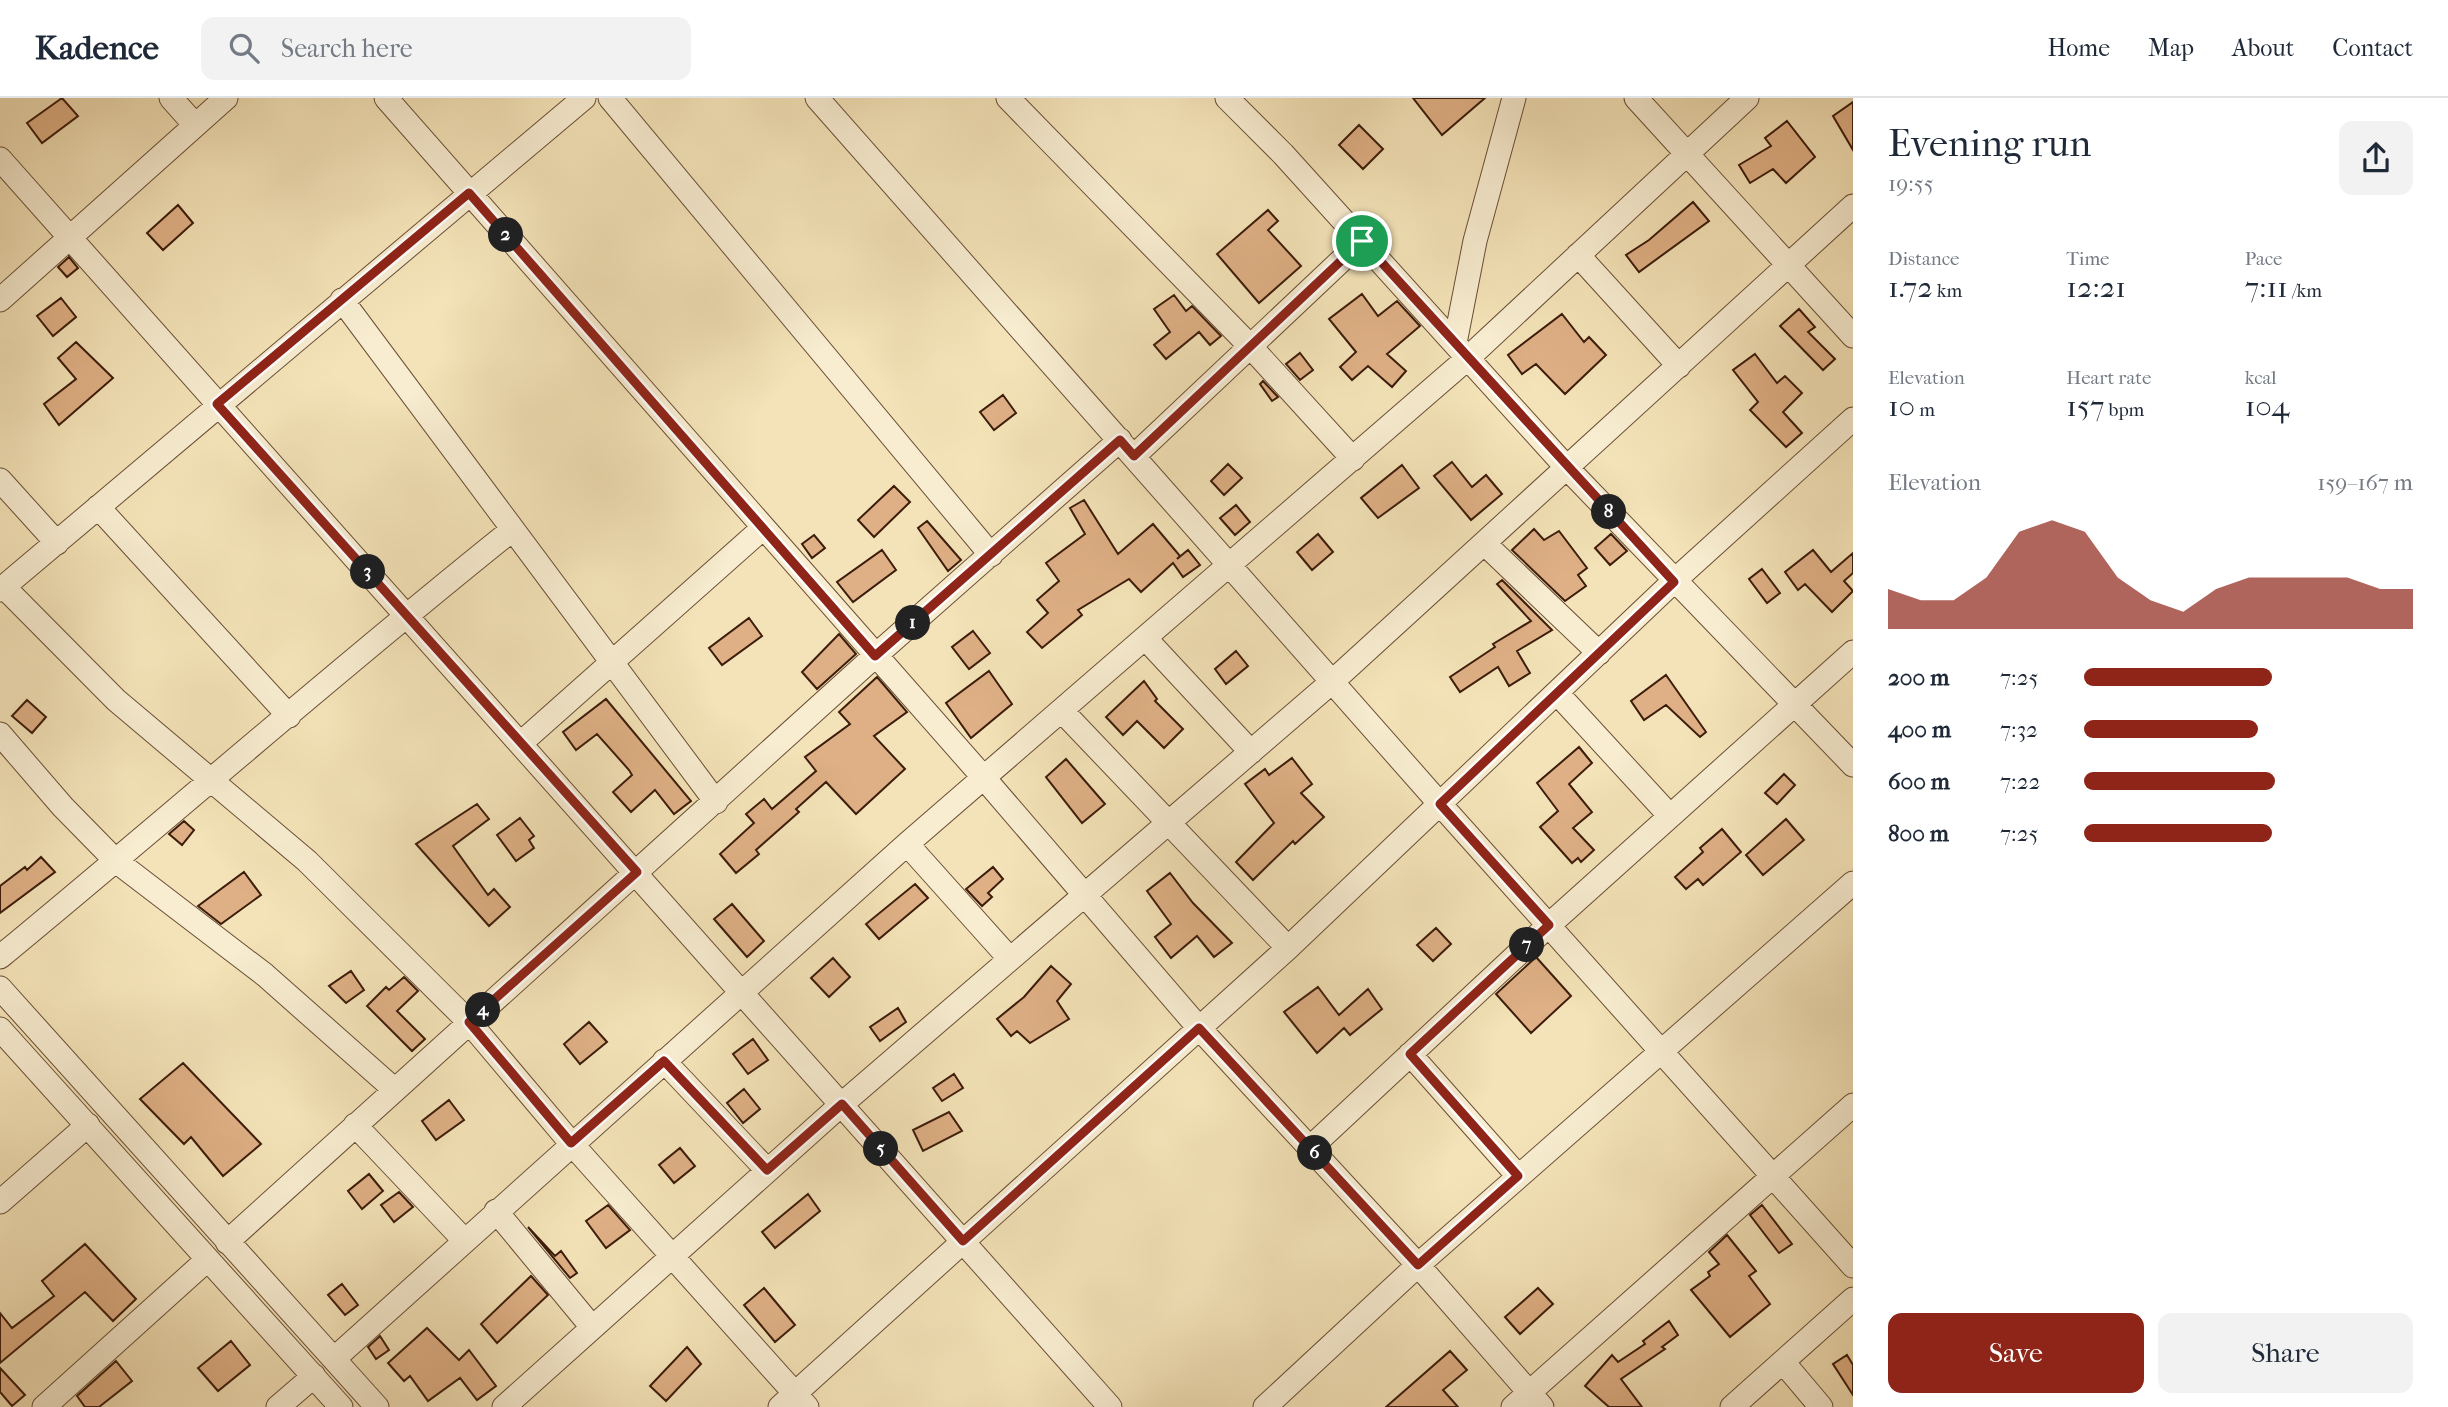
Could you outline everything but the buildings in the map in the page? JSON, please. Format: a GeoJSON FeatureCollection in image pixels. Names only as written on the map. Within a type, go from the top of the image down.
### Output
{"type":"FeatureCollection","features":[{"type":"Feature","properties":{"kind":"street"},"geometry":{"type":"LineString","coordinates":[[171,98],[195,125]]}},
{"type":"Feature","properties":{"kind":"street"},"geometry":{"type":"LineString","coordinates":[[0,300],[226,98]]}},
{"type":"Feature","properties":{"kind":"street"},"geometry":{"type":"LineString","coordinates":[[386,98],[984,778],[1199,1028],[1418,1265],[1528,1402],[1772,1176],[1853,1105]]}},
{"type":"Feature","properties":{"kind":"street"},"geometry":{"type":"LineString","coordinates":[[584,98],[217,404],[2,588],[116,700],[307,861],[469,1022],[571,1143],[672,1254],[791,1403],[963,1241],[1288,948],[1674,582],[1853,419]]}},
{"type":"Feature","properties":{"kind":"street"},"geometry":{"type":"LineString","coordinates":[[610,98],[991,555]]}},
{"type":"Feature","properties":{"kind":"street"},"geometry":{"type":"LineString","coordinates":[[817,98],[1440,804],[1853,1266]]}},
{"type":"Feature","properties":{"kind":"street"},"geometry":{"type":"LineString","coordinates":[[1008,98],[1250,346],[1353,459]]}},
{"type":"Feature","properties":{"kind":"street"},"geometry":{"type":"LineString","coordinates":[[1227,98],[1362,241],[1674,582],[1853,765]]}},
{"type":"Feature","properties":{"kind":"street"},"geometry":{"type":"LineString","coordinates":[[1636,98],[1853,336]]}},
{"type":"Feature","properties":{"kind":"street"},"geometry":{"type":"LineString","coordinates":[[335,1358],[571,1143],[907,844],[1353,459],[1462,350],[1578,255],[1747,98]]}},
{"type":"Feature","properties":{"kind":"street"},"geometry":{"type":"LineString","coordinates":[[1462,350],[1475,241],[1513,99]]}},
{"type":"Feature","properties":{"kind":"street"},"geometry":{"type":"LineString","coordinates":[[0,159],[743,991],[1110,1407]]}},
{"type":"Feature","properties":{"kind":"street"},"geometry":{"type":"LineString","coordinates":[[503,1407],[842,1104],[1333,681],[1853,206]]}},
{"type":"Feature","properties":{"kind":"street"},"geometry":{"type":"LineString","coordinates":[[228,1241],[875,656],[991,555],[1127,448],[1250,346],[1362,241]]}},
{"type":"Feature","properties":{"kind":"street"},"geometry":{"type":"LineString","coordinates":[[1578,255],[1679,366]]}},
{"type":"Feature","properties":{"kind":"street"},"geometry":{"type":"LineString","coordinates":[[342,300],[716,802]]}},
{"type":"Feature","properties":{"kind":"street"},"geometry":{"type":"LineString","coordinates":[[0,480],[57,543]]}},
{"type":"Feature","properties":{"kind":"street"},"geometry":{"type":"LineString","coordinates":[[98,507],[289,716]]}},
{"type":"Feature","properties":{"kind":"street"},"geometry":{"type":"LineString","coordinates":[[521,743],[763,528]]}},
{"type":"Feature","properties":{"kind":"street"},"geometry":{"type":"LineString","coordinates":[[0,957],[214,780],[406,614],[512,530]]}},
{"type":"Feature","properties":{"kind":"street"},"geometry":{"type":"LineString","coordinates":[[1485,544],[1599,653]]}},
{"type":"Feature","properties":{"kind":"street"},"geometry":{"type":"LineString","coordinates":[[1146,639],[1251,752]]}},
{"type":"Feature","properties":{"kind":"street"},"geometry":{"type":"LineString","coordinates":[[1310,1148],[1549,925],[1853,652]]}},
{"type":"Feature","properties":{"kind":"street"},"geometry":{"type":"LineString","coordinates":[[1557,693],[1670,816]]}},
{"type":"Feature","properties":{"kind":"street"},"geometry":{"type":"LineString","coordinates":[[1062,711],[1170,821],[1288,948]]}},
{"type":"Feature","properties":{"kind":"street"},"geometry":{"type":"LineString","coordinates":[[0,734],[63,807],[116,861],[265,975],[395,1090]]}},
{"type":"Feature","properties":{"kind":"street"},"geometry":{"type":"LineString","coordinates":[[907,844],[1010,959]]}},
{"type":"Feature","properties":{"kind":"street"},"geometry":{"type":"LineString","coordinates":[[1265,1407],[1418,1265],[1853,883]]}},
{"type":"Feature","properties":{"kind":"street"},"geometry":{"type":"LineString","coordinates":[[0,988],[377,1407]]}},
{"type":"Feature","properties":{"kind":"street"},"geometry":{"type":"LineString","coordinates":[[0,1029],[341,1407]]}},
{"type":"Feature","properties":{"kind":"street"},"geometry":{"type":"LineString","coordinates":[[1410,1054],[1518,1176]]}},
{"type":"Feature","properties":{"kind":"street"},"geometry":{"type":"LineString","coordinates":[[664,1061],[767,1170]]}},
{"type":"Feature","properties":{"kind":"street"},"geometry":{"type":"LineString","coordinates":[[0,1202],[88,1125]]}},
{"type":"Feature","properties":{"kind":"street"},"geometry":{"type":"LineString","coordinates":[[355,1125],[464,1241]]}},
{"type":"Feature","properties":{"kind":"street"},"geometry":{"type":"LineString","coordinates":[[496,1211],[591,1326]]}},
{"type":"Feature","properties":{"kind":"street"},"geometry":{"type":"LineString","coordinates":[[44,1407],[207,1260]]}},
{"type":"Feature","properties":{"kind":"street"},"geometry":{"type":"LineString","coordinates":[[1732,1407],[1853,1299]]}},
{"type":"Feature","properties":{"kind":"street"},"geometry":{"type":"LineString","coordinates":[[1783,1362],[1821,1407]]}},
{"type":"Feature","properties":{"kind":"street"},"geometry":{"type":"LineString","coordinates":[[278,1407],[314,1376]]}},
{"type":"Feature","properties":{"kind":"route"},"geometry":{"type":"LineString","coordinates":[[469,193],[875,656],[1120,440],[1134,456],[1362,241],[1674,582],[1440,804],[1549,925],[1410,1054],[1518,1176],[1418,1265],[1199,1028],[963,1241],[842,1104],[767,1170],[664,1061],[571,1143],[469,1022],[637,872],[217,404],[469,193]]}}]}
